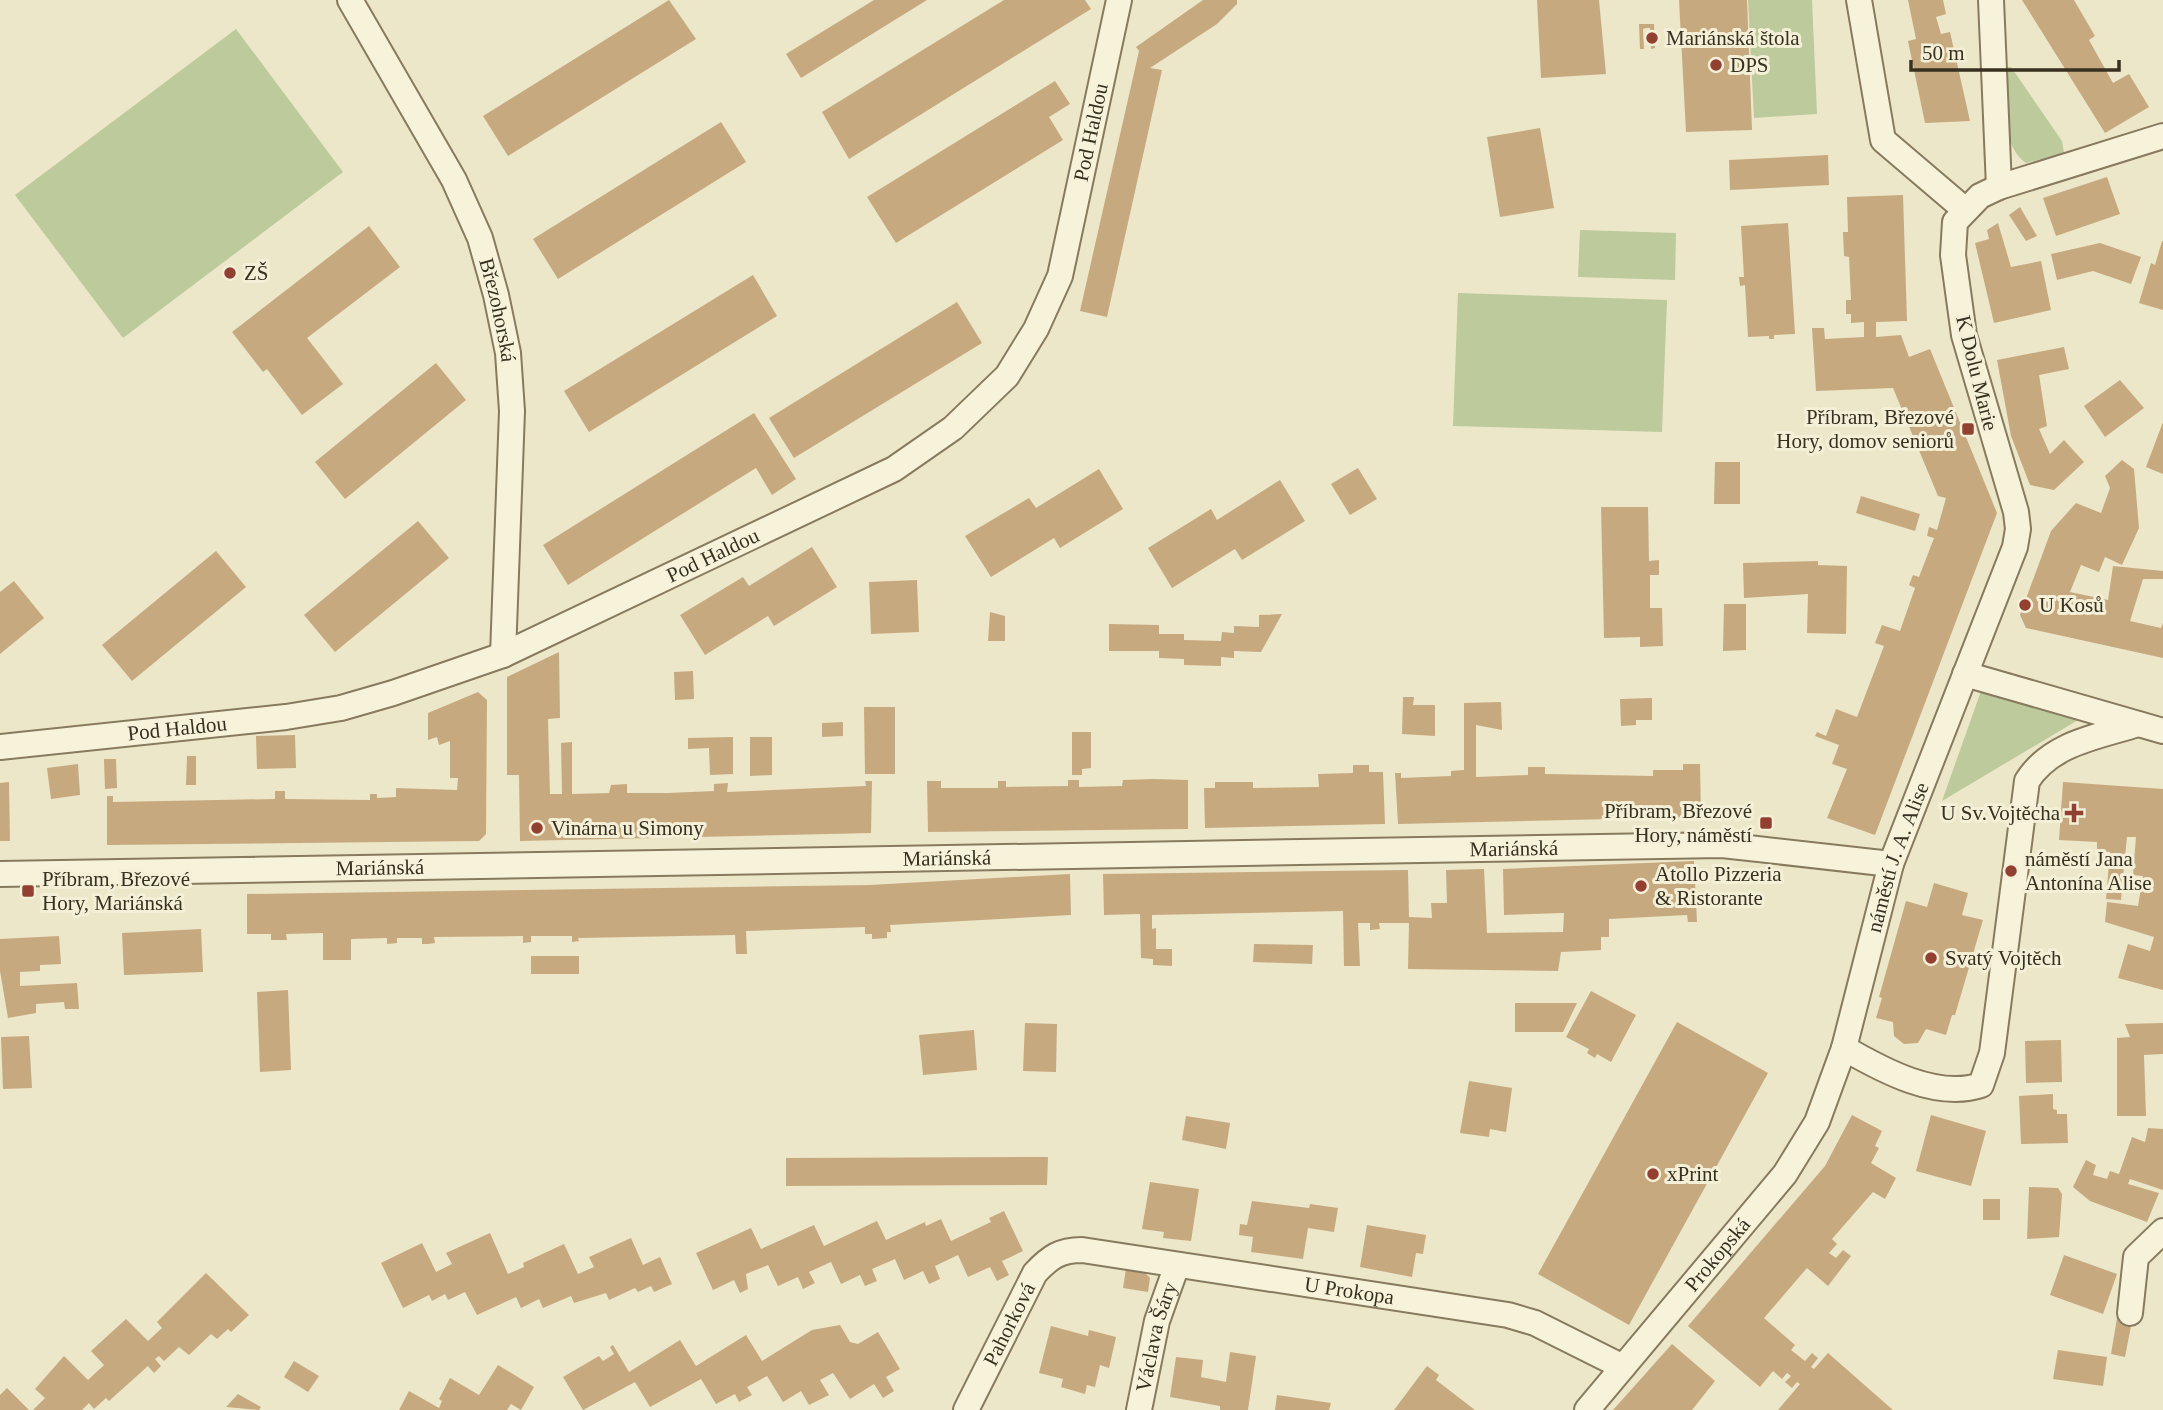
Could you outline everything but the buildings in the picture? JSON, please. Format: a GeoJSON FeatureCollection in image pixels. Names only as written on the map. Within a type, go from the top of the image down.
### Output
{"type":"FeatureCollection","features":[{"type":"Feature","properties":{"kind":"street","name":"Březohorská"},"geometry":{"type":"LineString","coordinates":[[350,0],[454,180],[480,238],[496,295],[508,353],[512,411],[503,655]]}},
{"type":"Feature","properties":{"kind":"street","name":"Pod Haldou"},"geometry":{"type":"LineString","coordinates":[[0,747],[286,717],[341,708],[503,655],[894,469],[953,428],[1007,376],[1035,329],[1060,276],[1119,0]]}},
{"type":"Feature","properties":{"kind":"street"},"geometry":{"type":"LineString","coordinates":[[1859,0],[1883,140],[1964,209],[1980,196],[1999,187],[2163,136]]}},
{"type":"Feature","properties":{"kind":"street"},"geometry":{"type":"LineString","coordinates":[[1991,0],[1999,187]]}},
{"type":"Feature","properties":{"kind":"street","name":"K Dolu Marie"},"geometry":{"type":"LineString","coordinates":[[1964,209],[1955,222],[1953,246],[1964,335],[2018,529],[2015,547],[1987,618]]}},
{"type":"Feature","properties":{"kind":"street","name":"náměstí J. A. Alise"},"geometry":{"type":"LineString","coordinates":[[1830,1088],[1844,1048],[1891,864],[1987,618]]}},
{"type":"Feature","properties":{"kind":"street"},"geometry":{"type":"LineString","coordinates":[[1965,674],[2163,731]]}},
{"type":"Feature","properties":{"kind":"street"},"geometry":{"type":"LineString","coordinates":[[1844,1048],[1873,1064],[1923,1083],[1954,1090],[1982,1085],[1993,1053],[2027,781],[2036,767],[2053,752],[2138,724]]}},
{"type":"Feature","properties":{"kind":"street","name":"Mariánská"},"geometry":{"type":"LineString","coordinates":[[0,874],[502,868],[1242,851],[1722,845],[1891,864]]}},
{"type":"Feature","properties":{"kind":"street","name":"Prokopská"},"geometry":{"type":"LineString","coordinates":[[1587,1410],[1785,1174],[1802,1149],[1830,1088]]}},
{"type":"Feature","properties":{"kind":"street"},"geometry":{"type":"LineString","coordinates":[[2130,1313],[2136,1258],[2163,1231]]}},
{"type":"Feature","properties":{"kind":"street","name":"U Prokopa"},"geometry":{"type":"LineString","coordinates":[[1066,1250],[1508,1315],[1535,1323],[1623,1367]]}},
{"type":"Feature","properties":{"kind":"street","name":"Pahorková"},"geometry":{"type":"LineString","coordinates":[[966,1410],[1035,1273],[1051,1257],[1066,1250]]}},
{"type":"Feature","properties":{"kind":"street","name":"Václava Šáry"},"geometry":{"type":"LineString","coordinates":[[1139,1410],[1157,1321],[1177,1265]]}},
{"type":"Feature","properties":{"kind":"green space"},"geometry":{"type":"Polygon","coordinates":[[[1748,0],[1812,0],[1817,114],[1754,118],[1748,0]]]}},
{"type":"Feature","properties":{"kind":"green space"},"geometry":{"type":"Polygon","coordinates":[[[236,29],[343,172],[123,338],[15,195],[236,29]]]}},
{"type":"Feature","properties":{"kind":"green space"},"geometry":{"type":"Polygon","coordinates":[[[2006,67],[2011,67],[2062,141],[2064,153],[2026,163],[2017,155],[2006,120],[2006,67]]]}},
{"type":"Feature","properties":{"kind":"green space"},"geometry":{"type":"Polygon","coordinates":[[[1580,230],[1676,233],[1675,280],[1578,277],[1580,230]]]}},
{"type":"Feature","properties":{"kind":"green space"},"geometry":{"type":"Polygon","coordinates":[[[1458,293],[1667,300],[1662,432],[1453,426],[1458,293]]]}},
{"type":"Feature","properties":{"kind":"green space"},"geometry":{"type":"Polygon","coordinates":[[[1981,691],[2083,717],[1942,801],[1981,691]]]}},
{"type":"Feature","properties":{"kind":"place","name":"Mariánská štola"},"geometry":{"type":"Point","coordinates":[1652,38]}},
{"type":"Feature","properties":{"kind":"place","name":"DPS"},"geometry":{"type":"Point","coordinates":[1716,65]}},
{"type":"Feature","properties":{"kind":"place","name":"ZŠ"},"geometry":{"type":"Point","coordinates":[230,273]}},
{"type":"Feature","properties":{"kind":"place","name":"Příbram, Březové Hory, domov seniorů"},"geometry":{"type":"Point","coordinates":[1968,429]}},
{"type":"Feature","properties":{"kind":"place","name":"U Kosů"},"geometry":{"type":"Point","coordinates":[2025,605]}},
{"type":"Feature","properties":{"kind":"place","name":"U Sv.Vojtěcha"},"geometry":{"type":"Point","coordinates":[2074,813]}},
{"type":"Feature","properties":{"kind":"place","name":"Příbram, Březové Hory, náměstí"},"geometry":{"type":"Point","coordinates":[1766,823]}},
{"type":"Feature","properties":{"kind":"place","name":"Vinárna u Simony"},"geometry":{"type":"Point","coordinates":[537,828]}},
{"type":"Feature","properties":{"kind":"place","name":"náměstí Jana Antonína Alise"},"geometry":{"type":"Point","coordinates":[2011,871]}},
{"type":"Feature","properties":{"kind":"place","name":"Atollo Pizzeria & Ristorante"},"geometry":{"type":"Point","coordinates":[1641,886]}},
{"type":"Feature","properties":{"kind":"place","name":"Příbram, Březové Hory, Mariánská"},"geometry":{"type":"Point","coordinates":[28,891]}},
{"type":"Feature","properties":{"kind":"place","name":"Svatý Vojtěch"},"geometry":{"type":"Point","coordinates":[1931,958]}},
{"type":"Feature","properties":{"kind":"place","name":"xPrint"},"geometry":{"type":"Point","coordinates":[1653,1174]}}]}
